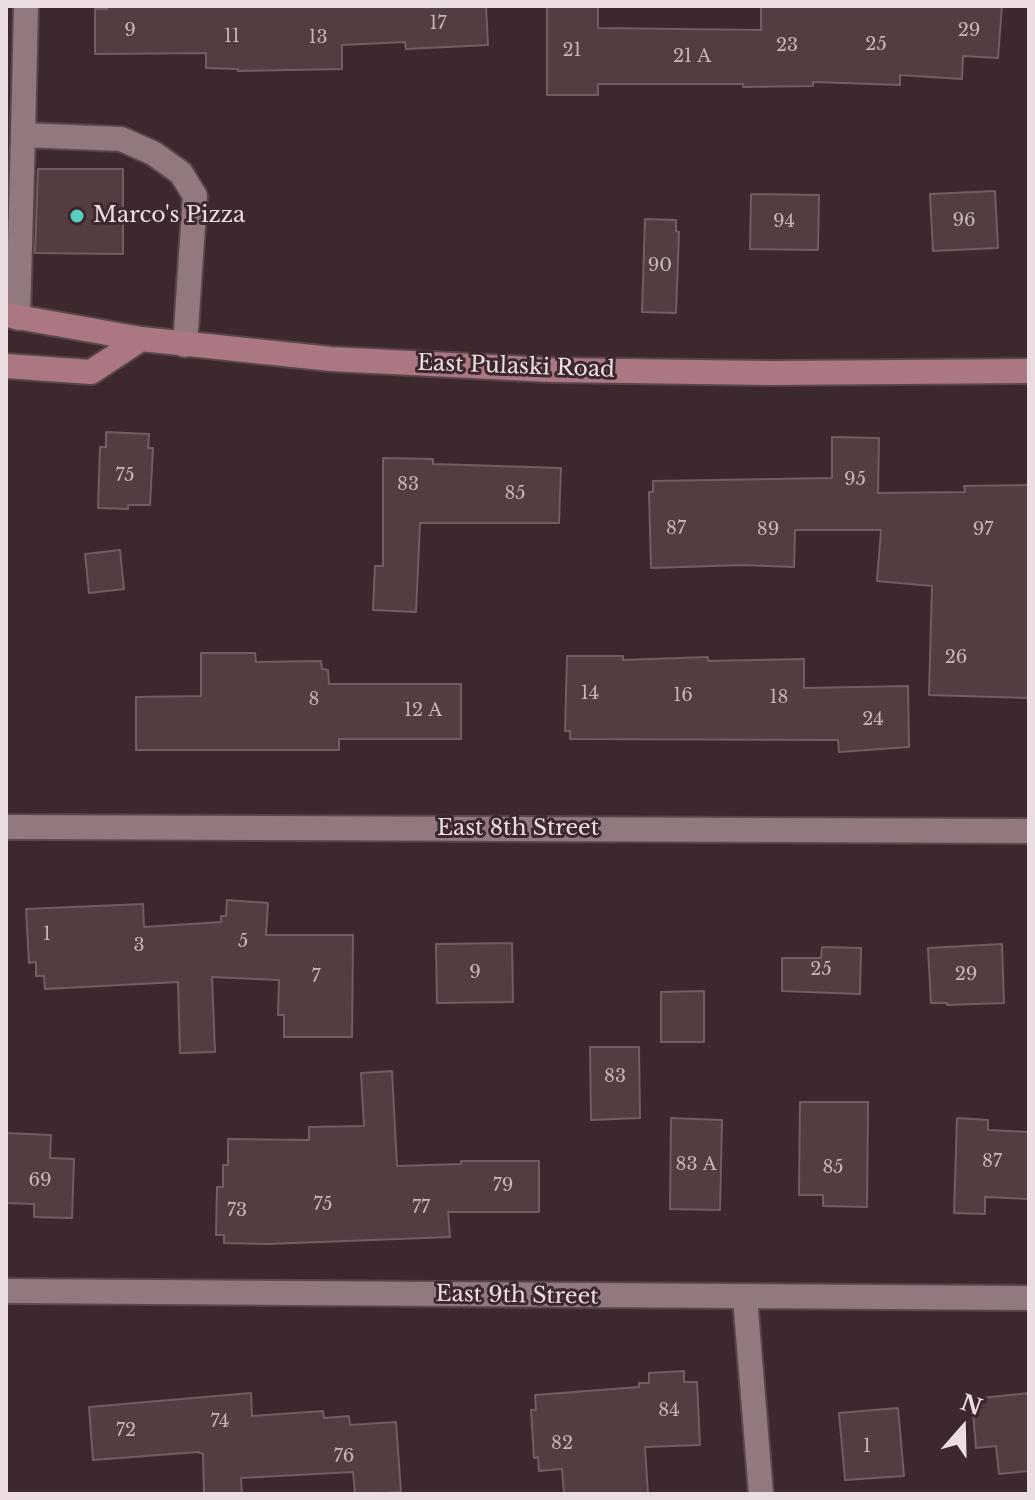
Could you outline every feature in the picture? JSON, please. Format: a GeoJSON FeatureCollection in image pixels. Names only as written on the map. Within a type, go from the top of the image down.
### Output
{"type":"FeatureCollection","features":[{"type":"Feature","properties":{"kind":"main road","name":"East Pulaski Road"},"geometry":{"type":"LineString","coordinates":[[12,316],[185,345],[331,359],[552,370],[772,373],[1029,371]]}},
{"type":"Feature","properties":{"kind":"main road"},"geometry":{"type":"LineString","coordinates":[[6,366],[91,372],[141,339]]}},
{"type":"Feature","properties":{"kind":"street"},"geometry":{"type":"LineString","coordinates":[[12,316],[23,135],[26,6]]}},
{"type":"Feature","properties":{"kind":"street"},"geometry":{"type":"LineString","coordinates":[[23,135],[121,139],[153,153],[181,173],[195,196],[185,345]]}},
{"type":"Feature","properties":{"kind":"street","name":"East 8th Street"},"geometry":{"type":"LineString","coordinates":[[6,827],[1029,831]]}},
{"type":"Feature","properties":{"kind":"street","name":"East 9th Street"},"geometry":{"type":"LineString","coordinates":[[6,1291],[1029,1298]]}},
{"type":"Feature","properties":{"kind":"street"},"geometry":{"type":"LineString","coordinates":[[745,1298],[761,1494]]}},
{"type":"Feature","properties":{"kind":"building"},"geometry":{"type":"Polygon","coordinates":[[[108,6],[486,6],[488,45],[406,49],[405,42],[342,45],[342,69],[238,71],[206,68],[206,53],[95,54],[95,9],[107,9],[108,6]]]}},
{"type":"Feature","properties":{"kind":"building"},"geometry":{"type":"Polygon","coordinates":[[[761,6],[1002,6],[998,58],[963,56],[962,79],[900,75],[900,85],[813,82],[813,86],[743,87],[743,84],[598,84],[598,95],[547,95],[547,7],[598,7],[598,28],[761,30],[761,6]]]}},
{"type":"Feature","properties":{"kind":"building","name":"Marco's Pizza"},"geometry":{"type":"Polygon","coordinates":[[[38,169],[123,169],[123,254],[35,253],[38,169]]]}},
{"type":"Feature","properties":{"kind":"building"},"geometry":{"type":"Polygon","coordinates":[[[995,191],[998,248],[933,251],[930,194],[995,191]]]}},
{"type":"Feature","properties":{"kind":"building"},"geometry":{"type":"Polygon","coordinates":[[[751,194],[819,195],[818,250],[750,249],[751,194]]]}},
{"type":"Feature","properties":{"kind":"building"},"geometry":{"type":"Polygon","coordinates":[[[645,219],[676,220],[676,231],[679,232],[676,313],[642,312],[645,219]]]}},
{"type":"Feature","properties":{"kind":"building"},"geometry":{"type":"Polygon","coordinates":[[[106,432],[149,434],[148,448],[153,448],[150,505],[128,505],[128,509],[98,508],[100,447],[106,447],[106,432]]]}},
{"type":"Feature","properties":{"kind":"building"},"geometry":{"type":"Polygon","coordinates":[[[832,437],[879,438],[878,493],[965,492],[964,486],[1029,485],[1029,698],[929,695],[932,586],[877,581],[881,530],[795,530],[794,567],[651,568],[649,492],[653,492],[653,481],[832,478],[832,437]]]}},
{"type":"Feature","properties":{"kind":"building"},"geometry":{"type":"Polygon","coordinates":[[[383,458],[433,459],[433,464],[561,468],[559,523],[420,523],[416,612],[373,610],[375,566],[383,566],[383,458]]]}},
{"type":"Feature","properties":{"kind":"building"},"geometry":{"type":"Polygon","coordinates":[[[120,550],[124,589],[89,593],[85,554],[120,550]]]}},
{"type":"Feature","properties":{"kind":"building"},"geometry":{"type":"Polygon","coordinates":[[[201,653],[255,653],[256,662],[321,661],[322,669],[328,670],[329,684],[461,684],[461,739],[339,739],[339,750],[136,750],[136,697],[201,696],[201,653]]]}},
{"type":"Feature","properties":{"kind":"building"},"geometry":{"type":"Polygon","coordinates":[[[567,656],[623,656],[623,660],[708,657],[708,661],[804,659],[804,688],[908,686],[909,747],[839,752],[838,740],[570,739],[570,731],[565,731],[567,656]]]}},
{"type":"Feature","properties":{"kind":"building"},"geometry":{"type":"Polygon","coordinates":[[[227,900],[268,903],[266,935],[353,935],[352,1037],[284,1037],[284,1015],[278,1015],[279,980],[212,977],[215,1052],[180,1053],[178,982],[45,989],[44,976],[36,976],[36,962],[29,963],[26,909],[143,904],[144,927],[221,922],[221,916],[226,916],[227,900]]]}},
{"type":"Feature","properties":{"kind":"building"},"geometry":{"type":"Polygon","coordinates":[[[512,943],[513,1002],[437,1003],[436,944],[512,943]]]}},
{"type":"Feature","properties":{"kind":"building"},"geometry":{"type":"Polygon","coordinates":[[[1002,944],[1004,1003],[931,1003],[928,948],[1002,944]]]}},
{"type":"Feature","properties":{"kind":"building"},"geometry":{"type":"Polygon","coordinates":[[[822,947],[861,948],[860,994],[782,991],[782,958],[821,958],[822,947]]]}},
{"type":"Feature","properties":{"kind":"building"},"geometry":{"type":"Polygon","coordinates":[[[704,991],[704,1042],[661,1042],[661,992],[704,991]]]}},
{"type":"Feature","properties":{"kind":"building"},"geometry":{"type":"Polygon","coordinates":[[[590,1047],[639,1047],[640,1118],[591,1120],[590,1047]]]}},
{"type":"Feature","properties":{"kind":"building"},"geometry":{"type":"Polygon","coordinates":[[[392,1071],[397,1166],[461,1164],[461,1161],[539,1161],[539,1212],[448,1212],[450,1237],[268,1244],[224,1243],[224,1235],[216,1235],[217,1187],[223,1187],[223,1165],[228,1165],[228,1139],[309,1140],[309,1127],[364,1126],[361,1073],[392,1071]]]}},
{"type":"Feature","properties":{"kind":"building"},"geometry":{"type":"Polygon","coordinates":[[[800,1102],[868,1102],[867,1207],[823,1206],[823,1195],[799,1195],[800,1102]]]}},
{"type":"Feature","properties":{"kind":"building"},"geometry":{"type":"Polygon","coordinates":[[[671,1118],[722,1120],[720,1210],[670,1209],[671,1118]]]}},
{"type":"Feature","properties":{"kind":"building"},"geometry":{"type":"Polygon","coordinates":[[[957,1118],[988,1120],[988,1130],[1029,1132],[1029,1199],[985,1197],[985,1214],[954,1213],[957,1118]]]}},
{"type":"Feature","properties":{"kind":"building"},"geometry":{"type":"Polygon","coordinates":[[[6,1133],[51,1135],[50,1158],[74,1159],[72,1218],[34,1217],[34,1204],[6,1203],[6,1133]]]}},
{"type":"Feature","properties":{"kind":"building"},"geometry":{"type":"Polygon","coordinates":[[[684,1371],[684,1382],[697,1382],[700,1445],[645,1447],[648,1494],[564,1494],[562,1469],[539,1471],[538,1457],[534,1458],[531,1410],[536,1410],[535,1395],[639,1387],[639,1383],[649,1383],[649,1373],[684,1371]]]}},
{"type":"Feature","properties":{"kind":"building"},"geometry":{"type":"Polygon","coordinates":[[[251,1393],[252,1416],[323,1411],[324,1418],[349,1416],[350,1425],[396,1422],[401,1492],[355,1494],[353,1472],[241,1478],[242,1494],[204,1494],[203,1454],[198,1452],[93,1460],[89,1407],[251,1393]]]}},
{"type":"Feature","properties":{"kind":"building"},"geometry":{"type":"Polygon","coordinates":[[[1029,1393],[1029,1471],[999,1474],[996,1446],[976,1448],[972,1399],[1029,1393]]]}},
{"type":"Feature","properties":{"kind":"building"},"geometry":{"type":"Polygon","coordinates":[[[898,1408],[904,1476],[845,1480],[839,1413],[898,1408]]]}},
{"type":"Feature","properties":{"kind":"place","name":"Marco's Pizza"},"geometry":{"type":"Point","coordinates":[77,216]}}]}
